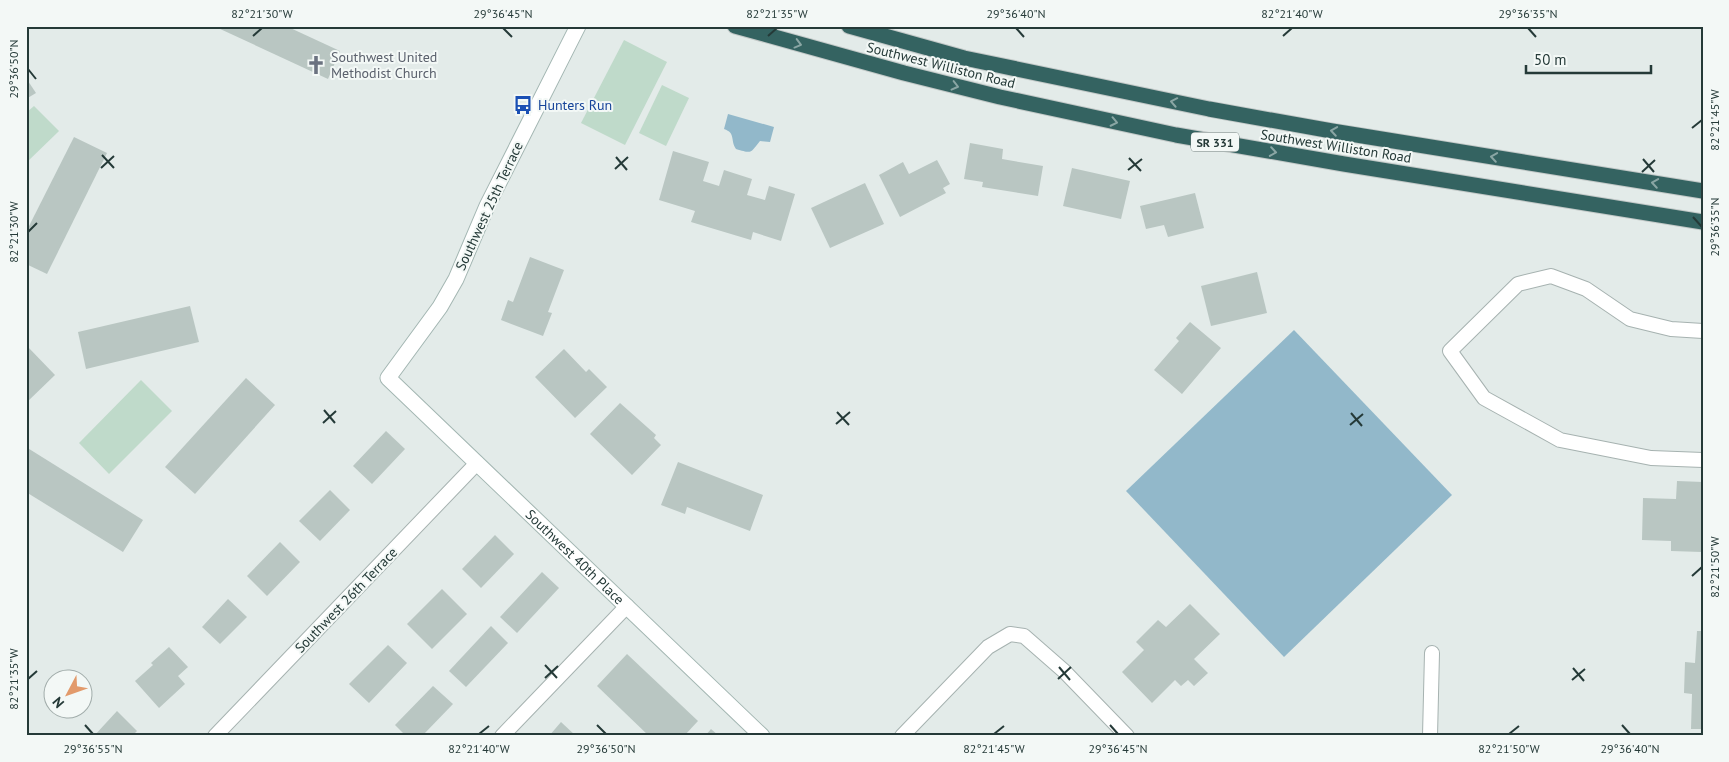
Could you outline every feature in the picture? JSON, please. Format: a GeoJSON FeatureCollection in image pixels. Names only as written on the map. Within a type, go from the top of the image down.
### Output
{"type":"FeatureCollection","features":[{"type":"Feature","properties":{"kind":"highway","name":"Southwest Williston Road"},"geometry":{"type":"LineString","coordinates":[[734,26],[904,73],[1000,97],[1176,135],[1703,222]]}},
{"type":"Feature","properties":{"kind":"highway","name":"Southwest Williston Road"},"geometry":{"type":"LineString","coordinates":[[849,26],[964,58],[1200,108],[1703,190]]}},
{"type":"Feature","properties":{"kind":"street","name":"Southwest 25th Terrace"},"geometry":{"type":"LineString","coordinates":[[388,378],[440,307],[456,279],[487,206],[578,26]]}},
{"type":"Feature","properties":{"kind":"street"},"geometry":{"type":"LineString","coordinates":[[1703,331],[1671,329],[1630,318],[1586,290],[1551,276],[1518,284],[1450,351],[1484,398],[1560,440],[1651,458],[1703,460]]}},
{"type":"Feature","properties":{"kind":"street","name":"Southwest 40th Place"},"geometry":{"type":"LineString","coordinates":[[388,378],[762,736]]}},
{"type":"Feature","properties":{"kind":"street","name":"Southwest 26th Terrace"},"geometry":{"type":"LineString","coordinates":[[215,736],[477,463]]}},
{"type":"Feature","properties":{"kind":"street"},"geometry":{"type":"LineString","coordinates":[[502,736],[627,606]]}},
{"type":"Feature","properties":{"kind":"street"},"geometry":{"type":"LineString","coordinates":[[902,736],[988,647],[1010,634],[1024,636],[1064,671],[1127,736]]}},
{"type":"Feature","properties":{"kind":"street"},"geometry":{"type":"LineString","coordinates":[[1430,736],[1432,652]]}},
{"type":"Feature","properties":{"kind":"green space"},"geometry":{"type":"Polygon","coordinates":[[[624,40],[667,62],[625,145],[581,123],[624,40]]]}},
{"type":"Feature","properties":{"kind":"green space"},"geometry":{"type":"Polygon","coordinates":[[[662,85],[689,98],[666,146],[639,133],[662,85]]]}},
{"type":"Feature","properties":{"kind":"green space"},"geometry":{"type":"Polygon","coordinates":[[[34,106],[59,131],[26,163],[26,113],[34,106]]]}},
{"type":"Feature","properties":{"kind":"green space"},"geometry":{"type":"Polygon","coordinates":[[[141,380],[172,411],[109,474],[79,443],[141,380]]]}},
{"type":"Feature","properties":{"kind":"water"},"geometry":{"type":"Polygon","coordinates":[[[728,114],[774,127],[770,142],[760,141],[748,152],[736,149],[730,133],[724,129],[728,114]]]}},
{"type":"Feature","properties":{"kind":"water"},"geometry":{"type":"Polygon","coordinates":[[[1294,330],[1452,495],[1284,657],[1126,491],[1294,330]]]}},
{"type":"Feature","properties":{"kind":"building","name":"Southwest United Methodist Church"},"geometry":{"type":"Polygon","coordinates":[[[219,26],[286,26],[340,51],[328,79],[218,28],[219,26]]]}},
{"type":"Feature","properties":{"kind":"building"},"geometry":{"type":"Polygon","coordinates":[[[26,78],[36,93],[26,99],[26,78]]]}},
{"type":"Feature","properties":{"kind":"building"},"geometry":{"type":"Polygon","coordinates":[[[74,137],[107,153],[47,274],[26,264],[26,232],[74,137]]]}},
{"type":"Feature","properties":{"kind":"building"},"geometry":{"type":"Polygon","coordinates":[[[970,143],[1003,149],[1002,159],[1043,166],[1038,196],[982,187],[983,182],[964,179],[970,143]]]}},
{"type":"Feature","properties":{"kind":"building"},"geometry":{"type":"Polygon","coordinates":[[[673,151],[709,162],[703,181],[719,186],[724,170],[752,179],[747,195],[765,200],[769,186],[795,194],[781,241],[753,232],[751,240],[691,222],[695,211],[659,200],[673,151]]]}},
{"type":"Feature","properties":{"kind":"building"},"geometry":{"type":"Polygon","coordinates":[[[937,160],[950,184],[943,188],[946,193],[900,217],[879,175],[903,162],[909,174],[937,160]]]}},
{"type":"Feature","properties":{"kind":"building"},"geometry":{"type":"Polygon","coordinates":[[[1072,168],[1130,181],[1121,219],[1063,206],[1072,168]]]}},
{"type":"Feature","properties":{"kind":"building"},"geometry":{"type":"Polygon","coordinates":[[[865,183],[884,224],[830,248],[811,208],[865,183]]]}},
{"type":"Feature","properties":{"kind":"building"},"geometry":{"type":"Polygon","coordinates":[[[1195,193],[1204,228],[1168,237],[1164,225],[1146,229],[1140,206],[1195,193]]]}},
{"type":"Feature","properties":{"kind":"building"},"geometry":{"type":"Polygon","coordinates":[[[530,257],[564,270],[548,312],[552,313],[543,336],[501,320],[508,300],[513,302],[530,257]]]}},
{"type":"Feature","properties":{"kind":"building"},"geometry":{"type":"Polygon","coordinates":[[[1257,272],[1267,313],[1211,326],[1201,286],[1257,272]]]}},
{"type":"Feature","properties":{"kind":"building"},"geometry":{"type":"Polygon","coordinates":[[[190,306],[199,342],[86,369],[78,332],[190,306]]]}},
{"type":"Feature","properties":{"kind":"building"},"geometry":{"type":"Polygon","coordinates":[[[1190,322],[1221,348],[1182,394],[1154,370],[1179,341],[1176,338],[1190,322]]]}},
{"type":"Feature","properties":{"kind":"building"},"geometry":{"type":"Polygon","coordinates":[[[26,347],[55,375],[26,403],[26,347]]]}},
{"type":"Feature","properties":{"kind":"building"},"geometry":{"type":"Polygon","coordinates":[[[564,349],[586,372],[589,369],[607,387],[575,418],[535,377],[564,349]]]}},
{"type":"Feature","properties":{"kind":"building"},"geometry":{"type":"Polygon","coordinates":[[[246,378],[275,405],[195,494],[165,467],[246,378]]]}},
{"type":"Feature","properties":{"kind":"building"},"geometry":{"type":"Polygon","coordinates":[[[620,403],[656,435],[654,438],[661,445],[632,475],[590,434],[620,403]]]}},
{"type":"Feature","properties":{"kind":"building"},"geometry":{"type":"Polygon","coordinates":[[[386,431],[405,449],[372,484],[353,466],[386,431]]]}},
{"type":"Feature","properties":{"kind":"building"},"geometry":{"type":"Polygon","coordinates":[[[26,447],[143,520],[123,552],[26,492],[26,447]]]}},
{"type":"Feature","properties":{"kind":"building"},"geometry":{"type":"Polygon","coordinates":[[[678,462],[763,495],[750,531],[687,507],[685,514],[661,505],[678,462]]]}},
{"type":"Feature","properties":{"kind":"building"},"geometry":{"type":"Polygon","coordinates":[[[1677,481],[1703,482],[1702,552],[1671,551],[1671,541],[1642,540],[1643,498],[1676,499],[1677,481]]]}},
{"type":"Feature","properties":{"kind":"building"},"geometry":{"type":"Polygon","coordinates":[[[330,490],[350,510],[320,541],[299,521],[330,490]]]}},
{"type":"Feature","properties":{"kind":"building"},"geometry":{"type":"Polygon","coordinates":[[[495,535],[514,554],[481,588],[462,569],[495,535]]]}},
{"type":"Feature","properties":{"kind":"building"},"geometry":{"type":"Polygon","coordinates":[[[280,542],[300,562],[267,596],[247,576],[280,542]]]}},
{"type":"Feature","properties":{"kind":"building"},"geometry":{"type":"Polygon","coordinates":[[[542,572],[559,588],[517,633],[500,617],[542,572]]]}},
{"type":"Feature","properties":{"kind":"building"},"geometry":{"type":"Polygon","coordinates":[[[442,589],[467,614],[432,649],[407,624],[442,589]]]}},
{"type":"Feature","properties":{"kind":"building"},"geometry":{"type":"Polygon","coordinates":[[[228,599],[247,617],[220,644],[202,627],[228,599]]]}},
{"type":"Feature","properties":{"kind":"building"},"geometry":{"type":"Polygon","coordinates":[[[1190,604],[1220,634],[1194,659],[1208,673],[1194,686],[1188,680],[1181,686],[1175,680],[1152,703],[1122,672],[1144,650],[1136,642],[1158,620],[1166,627],[1190,604]]]}},
{"type":"Feature","properties":{"kind":"building"},"geometry":{"type":"Polygon","coordinates":[[[491,626],[508,643],[466,687],[449,671],[491,626]]]}},
{"type":"Feature","properties":{"kind":"building"},"geometry":{"type":"Polygon","coordinates":[[[1697,631],[1703,631],[1703,729],[1691,729],[1692,694],[1684,693],[1685,662],[1695,663],[1697,631]]]}},
{"type":"Feature","properties":{"kind":"building"},"geometry":{"type":"Polygon","coordinates":[[[388,645],[407,663],[369,703],[349,684],[388,645]]]}},
{"type":"Feature","properties":{"kind":"building"},"geometry":{"type":"Polygon","coordinates":[[[169,647],[188,667],[178,676],[185,684],[159,708],[135,681],[169,647]]]}},
{"type":"Feature","properties":{"kind":"building"},"geometry":{"type":"Polygon","coordinates":[[[627,654],[698,721],[684,736],[649,736],[597,686],[627,654]]]}},
{"type":"Feature","properties":{"kind":"building"},"geometry":{"type":"Polygon","coordinates":[[[433,686],[453,704],[422,736],[406,736],[395,725],[433,686]]]}},
{"type":"Feature","properties":{"kind":"building"},"geometry":{"type":"Polygon","coordinates":[[[117,711],[137,731],[132,736],[94,736],[117,711]]]}},
{"type":"Feature","properties":{"kind":"building"},"geometry":{"type":"Polygon","coordinates":[[[561,722],[576,736],[549,736],[561,722]]]}},
{"type":"Feature","properties":{"kind":"building"},"geometry":{"type":"Polygon","coordinates":[[[711,729],[719,736],[705,736],[711,729]]]}},
{"type":"Feature","properties":{"kind":"place","name":"Southwest United Methodist Church"},"geometry":{"type":"Point","coordinates":[316,65]}},
{"type":"Feature","properties":{"kind":"place","name":"Hunters Run"},"geometry":{"type":"Point","coordinates":[523,105]}}]}
